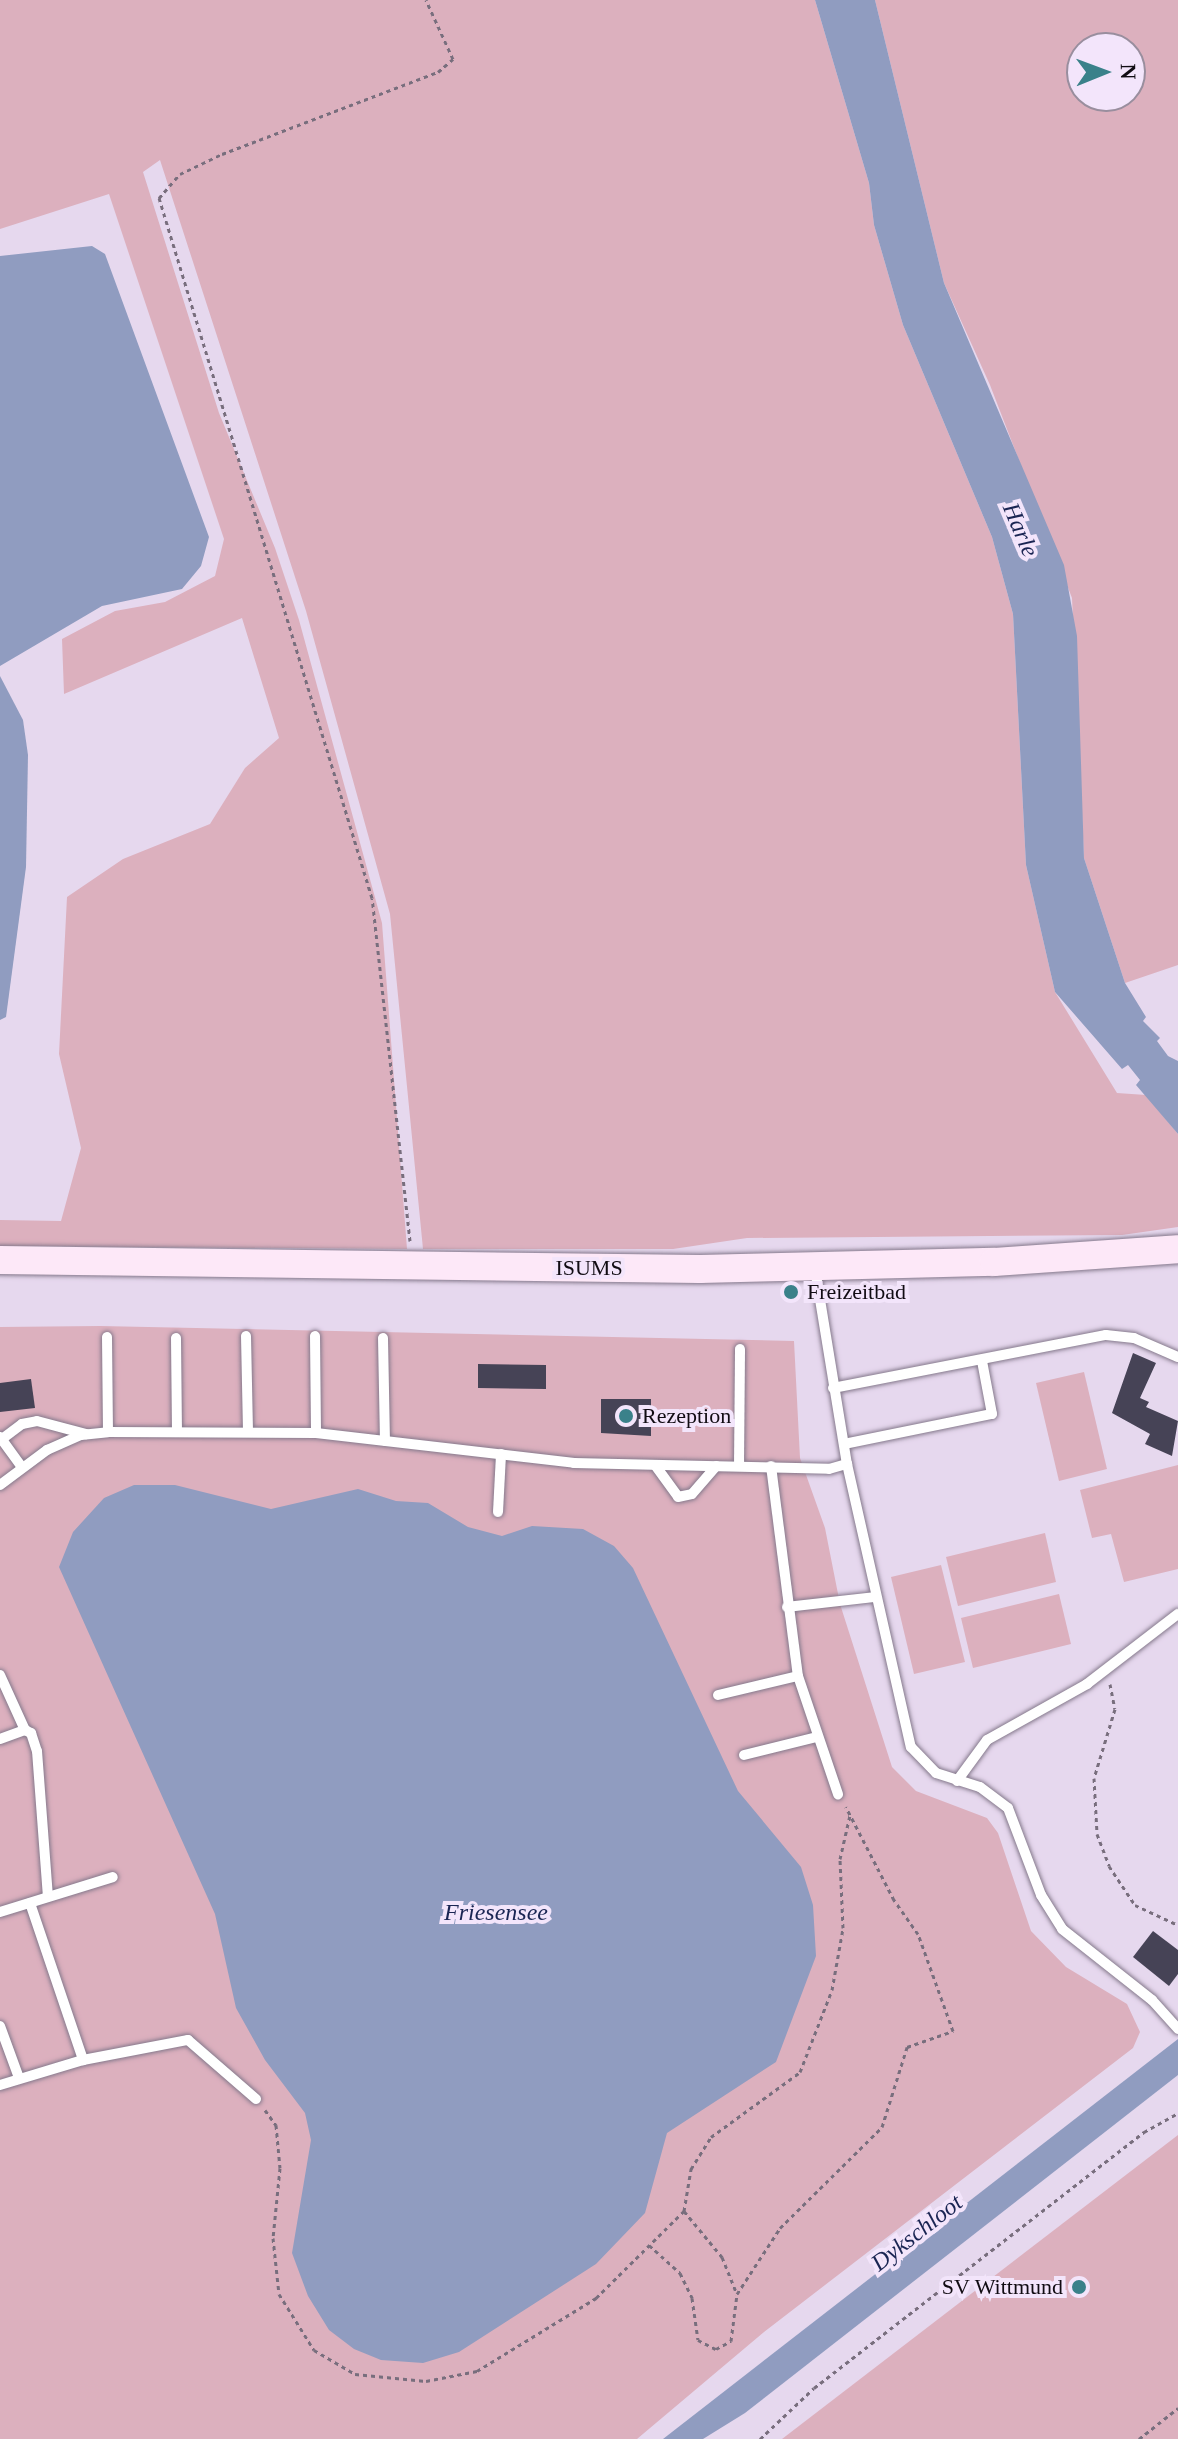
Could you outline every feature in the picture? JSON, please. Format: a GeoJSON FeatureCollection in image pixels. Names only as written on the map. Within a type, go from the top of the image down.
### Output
{"type":"FeatureCollection","features":[{"type":"Feature","properties":{"kind":"main road","name":"ISUMS"},"geometry":{"type":"LineString","coordinates":[[0,1260],[409,1267],[815,1267],[994,1262],[1178,1249]]}},
{"type":"Feature","properties":{"kind":"lane"},"geometry":{"type":"LineString","coordinates":[[815,1267],[847,1464],[903,1730],[920,1762],[957,1781],[980,1787],[1008,1808],[1041,1895],[1062,1929],[1152,2000],[1178,2029]]}},
{"type":"Feature","properties":{"kind":"lane"},"geometry":{"type":"LineString","coordinates":[[833,1388],[1106,1335],[1134,1338],[1178,1357]]}},
{"type":"Feature","properties":{"kind":"lane"},"geometry":{"type":"LineString","coordinates":[[246,1336],[248,1431]]}},
{"type":"Feature","properties":{"kind":"lane"},"geometry":{"type":"LineString","coordinates":[[315,1336],[316,1433]]}},
{"type":"Feature","properties":{"kind":"lane"},"geometry":{"type":"LineString","coordinates":[[107,1337],[108,1432]]}},
{"type":"Feature","properties":{"kind":"lane"},"geometry":{"type":"LineString","coordinates":[[176,1338],[177,1432]]}},
{"type":"Feature","properties":{"kind":"lane"},"geometry":{"type":"LineString","coordinates":[[383,1338],[385,1441]]}},
{"type":"Feature","properties":{"kind":"lane"},"geometry":{"type":"LineString","coordinates":[[739,1466],[740,1349]]}},
{"type":"Feature","properties":{"kind":"lane"},"geometry":{"type":"LineString","coordinates":[[844,1444],[992,1414],[982,1361]]}},
{"type":"Feature","properties":{"kind":"lane"},"geometry":{"type":"LineString","coordinates":[[21,1466],[1,1438],[22,1424],[37,1421],[88,1434]]}},
{"type":"Feature","properties":{"kind":"lane"},"geometry":{"type":"LineString","coordinates":[[0,1485],[21,1466],[88,1434],[108,1432],[316,1433],[501,1454],[655,1465],[829,1469],[847,1464]]}},
{"type":"Feature","properties":{"kind":"lane"},"geometry":{"type":"LineString","coordinates":[[498,1512],[501,1454]]}},
{"type":"Feature","properties":{"kind":"lane"},"geometry":{"type":"LineString","coordinates":[[655,1465],[678,1497],[692,1494],[716,1466]]}},
{"type":"Feature","properties":{"kind":"lane"},"geometry":{"type":"LineString","coordinates":[[771,1466],[798,1676],[838,1794]]}},
{"type":"Feature","properties":{"kind":"lane"},"geometry":{"type":"LineString","coordinates":[[787,1607],[875,1597]]}},
{"type":"Feature","properties":{"kind":"lane"},"geometry":{"type":"LineString","coordinates":[[957,1781],[987,1740],[1106,1670],[1178,1614]]}},
{"type":"Feature","properties":{"kind":"lane"},"geometry":{"type":"LineString","coordinates":[[0,1675],[25,1730],[31,1733],[37,1751],[48,1897]]}},
{"type":"Feature","properties":{"kind":"lane"},"geometry":{"type":"LineString","coordinates":[[718,1695],[798,1676]]}},
{"type":"Feature","properties":{"kind":"lane"},"geometry":{"type":"LineString","coordinates":[[0,1739],[25,1730]]}},
{"type":"Feature","properties":{"kind":"lane"},"geometry":{"type":"LineString","coordinates":[[744,1755],[817,1737]]}},
{"type":"Feature","properties":{"kind":"lane"},"geometry":{"type":"LineString","coordinates":[[0,1912],[113,1877]]}},
{"type":"Feature","properties":{"kind":"lane"},"geometry":{"type":"LineString","coordinates":[[30,1903],[83,2060]]}},
{"type":"Feature","properties":{"kind":"lane"},"geometry":{"type":"LineString","coordinates":[[0,2026],[19,2078]]}},
{"type":"Feature","properties":{"kind":"lane"},"geometry":{"type":"LineString","coordinates":[[0,2085],[83,2060],[188,2040],[256,2099]]}},
{"type":"Feature","properties":{"kind":"path"},"geometry":{"type":"LineString","coordinates":[[409,1267],[402,1139],[372,898],[159,198],[180,174],[222,154],[438,72],[453,59],[426,0]]}},
{"type":"Feature","properties":{"kind":"path"},"geometry":{"type":"LineString","coordinates":[[1106,1670],[1115,1709],[1094,1778],[1097,1834],[1109,1866],[1135,1905],[1178,1925]]}},
{"type":"Feature","properties":{"kind":"path"},"geometry":{"type":"LineString","coordinates":[[648,2245],[680,2273],[692,2298],[698,2340],[716,2349],[731,2341],[737,2294],[780,2228],[882,2127],[907,2047],[953,2031],[918,1934],[894,1900],[838,1794]]}},
{"type":"Feature","properties":{"kind":"path"},"geometry":{"type":"LineString","coordinates":[[256,2099],[276,2125],[280,2168],[273,2238],[279,2294],[314,2350],[355,2374],[426,2381],[477,2371],[596,2298],[684,2211],[691,2169],[711,2137],[800,2072],[832,1990],[843,1928],[840,1859],[850,1815]]}},
{"type":"Feature","properties":{"kind":"path"},"geometry":{"type":"LineString","coordinates":[[760,2439],[862,2351],[1144,2132],[1178,2113]]}},
{"type":"Feature","properties":{"kind":"path"},"geometry":{"type":"LineString","coordinates":[[684,2211],[722,2257],[737,2294]]}},
{"type":"Feature","properties":{"kind":"path"},"geometry":{"type":"LineString","coordinates":[[1139,2439],[1178,2408]]}},
{"type":"Feature","properties":{"kind":"shaded area"},"geometry":{"type":"Polygon","coordinates":[[[0,0],[815,0],[869,183],[874,225],[903,325],[992,537],[1013,614],[1026,865],[1055,992],[1117,1093],[1146,1095],[1178,1134],[1178,1227],[1122,1235],[747,1238],[673,1249],[423,1249],[390,914],[306,611],[160,160],[143,172],[219,413],[275,548],[299,620],[382,923],[407,1249],[0,1246],[0,1220],[61,1221],[81,1148],[59,1054],[67,897],[123,859],[210,824],[245,768],[279,738],[242,618],[64,694],[62,639],[115,611],[165,602],[215,576],[224,539],[109,194],[0,229],[0,0]]]}},
{"type":"Feature","properties":{"kind":"shaded area"},"geometry":{"type":"Polygon","coordinates":[[[875,0],[1178,0],[1178,965],[1125,983],[1084,858],[1072,598],[990,385],[944,283],[875,0]]]}},
{"type":"Feature","properties":{"kind":"shaded area"},"geometry":{"type":"Polygon","coordinates":[[[100,1326],[794,1341],[800,1458],[825,1528],[840,1604],[892,1767],[916,1791],[987,1818],[998,1833],[1031,1931],[1066,1967],[1127,2004],[1140,2032],[1133,2048],[764,2332],[637,2439],[0,2439],[0,1327],[100,1326]]]}},
{"type":"Feature","properties":{"kind":"shaded area"},"geometry":{"type":"Polygon","coordinates":[[[1084,1372],[1107,1469],[1059,1481],[1036,1383],[1084,1372]]]}},
{"type":"Feature","properties":{"kind":"shaded area"},"geometry":{"type":"Polygon","coordinates":[[[1178,1465],[1178,1569],[1124,1582],[1111,1534],[1092,1538],[1080,1490],[1178,1465]]]}},
{"type":"Feature","properties":{"kind":"shaded area"},"geometry":{"type":"Polygon","coordinates":[[[1045,1533],[1056,1582],[958,1606],[946,1557],[1045,1533]]]}},
{"type":"Feature","properties":{"kind":"shaded area"},"geometry":{"type":"Polygon","coordinates":[[[941,1565],[965,1662],[914,1674],[891,1577],[941,1565]]]}},
{"type":"Feature","properties":{"kind":"shaded area"},"geometry":{"type":"Polygon","coordinates":[[[1059,1594],[1071,1644],[973,1668],[961,1618],[1059,1594]]]}},
{"type":"Feature","properties":{"kind":"shaded area","name":"SV Wittmund"},"geometry":{"type":"Polygon","coordinates":[[[1178,2135],[1178,2439],[782,2439],[1178,2135]]]}},
{"type":"Feature","properties":{"kind":"water","name":"Harle"},"geometry":{"type":"Polygon","coordinates":[[[815,0],[875,0],[944,283],[1064,565],[1077,636],[1084,858],[1125,983],[1146,1017],[1143,1021],[1160,1038],[1157,1041],[1168,1056],[1178,1061],[1178,1134],[1136,1085],[1140,1080],[1128,1065],[1122,1069],[1055,992],[1026,865],[1013,614],[992,537],[903,325],[874,225],[869,183],[815,0]]]}},
{"type":"Feature","properties":{"kind":"water"},"geometry":{"type":"Polygon","coordinates":[[[92,246],[105,254],[209,537],[201,566],[182,589],[102,606],[0,666],[0,256],[92,246]]]}},
{"type":"Feature","properties":{"kind":"water"},"geometry":{"type":"Polygon","coordinates":[[[0,676],[23,720],[28,755],[26,867],[6,1017],[0,1020],[0,676]]]}},
{"type":"Feature","properties":{"kind":"water","name":"Friesensee"},"geometry":{"type":"Polygon","coordinates":[[[134,1485],[175,1485],[271,1509],[358,1489],[396,1501],[428,1503],[468,1527],[502,1536],[532,1526],[583,1529],[614,1546],[633,1568],[738,1791],[801,1867],[813,1905],[816,1956],[776,2062],[667,2133],[645,2213],[596,2264],[459,2352],[423,2363],[381,2360],[354,2349],[329,2330],[308,2296],[292,2253],[311,2140],[305,2113],[265,2060],[236,2008],[215,1914],[59,1567],[73,1532],[104,1498],[134,1485]]]}},
{"type":"Feature","properties":{"kind":"water"},"geometry":{"type":"Polygon","coordinates":[[[1178,2039],[1178,2075],[745,2413],[703,2439],[663,2439],[1178,2039]]]}},
{"type":"Feature","properties":{"kind":"building"},"geometry":{"type":"Polygon","coordinates":[[[1133,1353],[1156,1363],[1140,1398],[1149,1402],[1146,1407],[1178,1421],[1172,1456],[1145,1444],[1150,1434],[1112,1413],[1133,1353]]]}},
{"type":"Feature","properties":{"kind":"building"},"geometry":{"type":"Polygon","coordinates":[[[478,1364],[546,1365],[546,1389],[478,1388],[478,1364]]]}},
{"type":"Feature","properties":{"kind":"building"},"geometry":{"type":"Polygon","coordinates":[[[31,1379],[35,1408],[0,1412],[0,1383],[31,1379]]]}},
{"type":"Feature","properties":{"kind":"building","name":"Rezeption"},"geometry":{"type":"Polygon","coordinates":[[[601,1399],[651,1399],[651,1436],[601,1433],[601,1399]]]}},
{"type":"Feature","properties":{"kind":"building"},"geometry":{"type":"Polygon","coordinates":[[[1153,1931],[1178,1950],[1178,1974],[1169,1986],[1133,1957],[1153,1931]]]}},
{"type":"Feature","properties":{"kind":"place","name":"Freizeitbad"},"geometry":{"type":"Point","coordinates":[791,1292]}},
{"type":"Feature","properties":{"kind":"place","name":"Rezeption"},"geometry":{"type":"Point","coordinates":[626,1416]}},
{"type":"Feature","properties":{"kind":"place","name":"SV Wittmund"},"geometry":{"type":"Point","coordinates":[1079,2287]}},
{"type":"Feature","properties":{"kind":"water label","name":"Dykschloot"},"geometry":{"type":"Point","coordinates":[917,2233]}}]}
